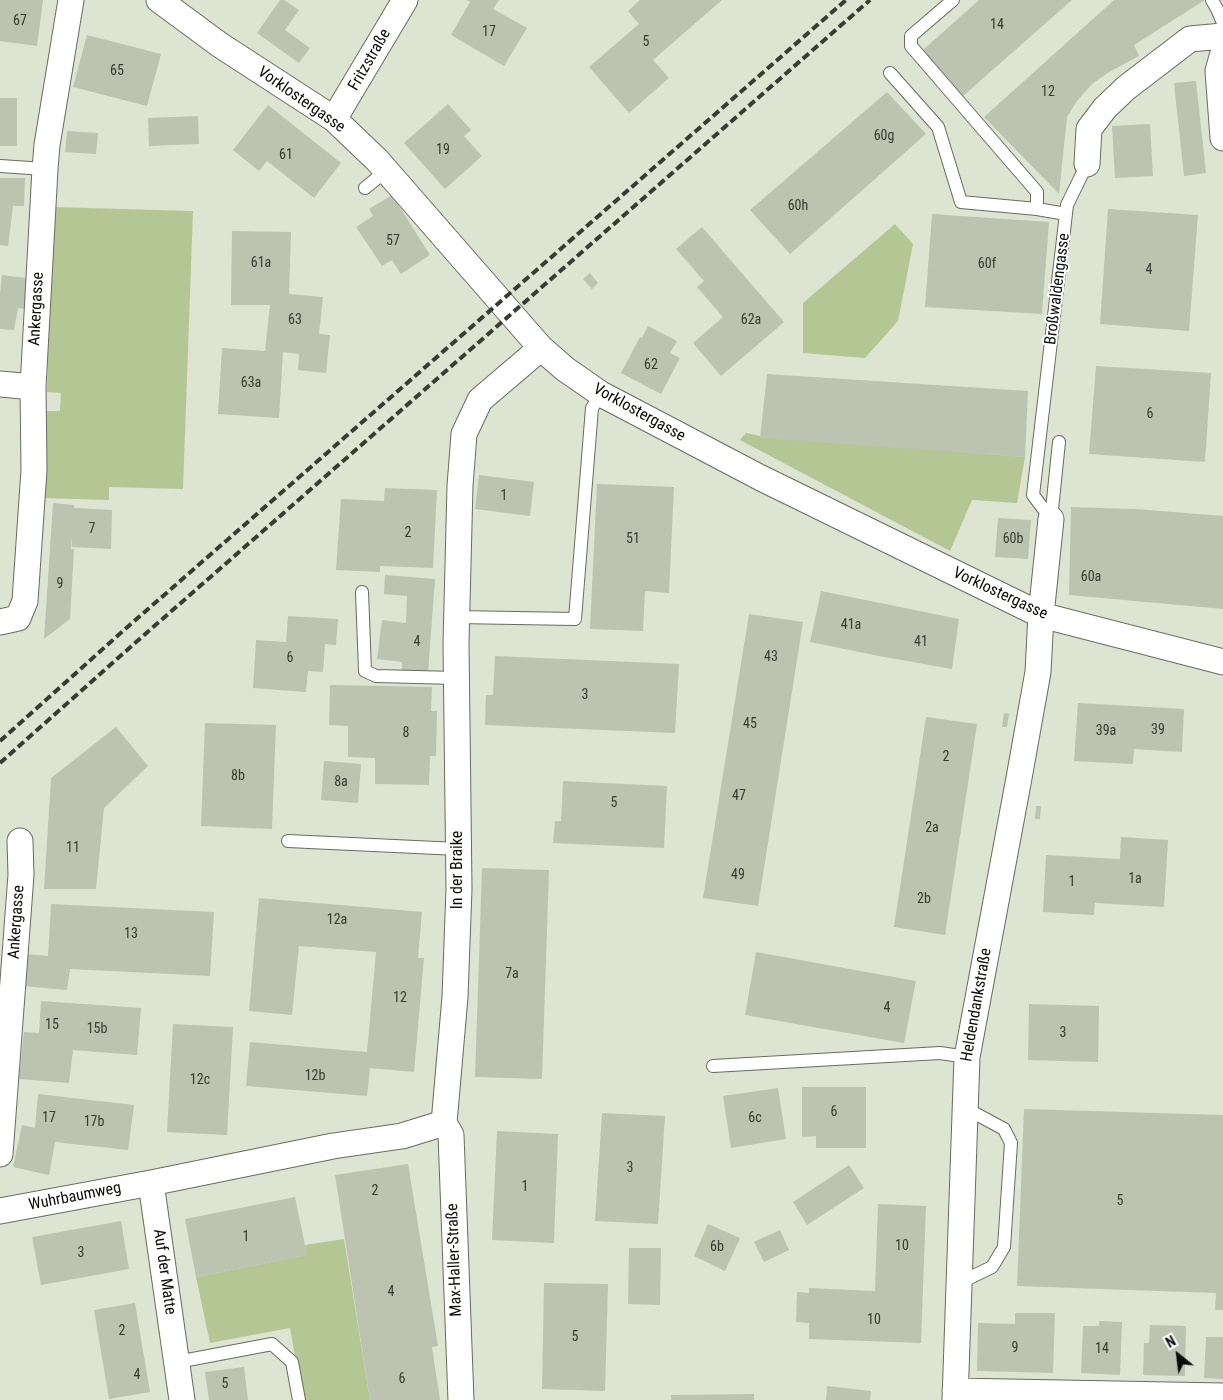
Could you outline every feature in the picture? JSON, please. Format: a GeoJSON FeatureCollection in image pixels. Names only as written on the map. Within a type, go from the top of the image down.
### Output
{"type":"FeatureCollection","features":[{"type":"Feature","properties":{"kind":"street","name":"Ankergasse"},"geometry":{"type":"LineString","coordinates":[[9,620],[25,602],[34,470],[33,387],[44,169],[71,0]]}},
{"type":"Feature","properties":{"kind":"street","name":"Vorklostergasse"},"geometry":{"type":"LineString","coordinates":[[159,0],[220,45],[334,119],[377,160],[541,348],[565,369],[601,394],[760,478],[1041,615],[1223,662]]}},
{"type":"Feature","properties":{"kind":"street","name":"Fritzstraße"},"geometry":{"type":"LineString","coordinates":[[334,119],[405,0]]}},
{"type":"Feature","properties":{"kind":"street","name":"Broßwaldengasse"},"geometry":{"type":"LineString","coordinates":[[1087,164],[1089,128],[1105,108],[1126,88],[1190,39],[1223,36]]}},
{"type":"Feature","properties":{"kind":"street"},"geometry":{"type":"LineString","coordinates":[[1223,53],[1218,71],[1223,138]]}},
{"type":"Feature","properties":{"kind":"street","name":"In der Braike"},"geometry":{"type":"LineString","coordinates":[[444,1123],[455,997],[459,889],[456,617],[460,486],[464,434],[480,400],[541,348]]}},
{"type":"Feature","properties":{"kind":"street"},"geometry":{"type":"LineString","coordinates":[[0,384],[33,387]]}},
{"type":"Feature","properties":{"kind":"street"},"geometry":{"type":"LineString","coordinates":[[1041,615],[1051,519]]}},
{"type":"Feature","properties":{"kind":"street","name":"Heldendankstraße"},"geometry":{"type":"LineString","coordinates":[[955,1396],[967,1057],[1038,672],[1041,615]]}},
{"type":"Feature","properties":{"kind":"street","name":"Ankergasse"},"geometry":{"type":"LineString","coordinates":[[0,1154],[21,875],[20,841]]}},
{"type":"Feature","properties":{"kind":"street"},"geometry":{"type":"LineString","coordinates":[[151,1183],[333,1146],[402,1136],[444,1123]]}},
{"type":"Feature","properties":{"kind":"street","name":"Max-Haller-Straße"},"geometry":{"type":"LineString","coordinates":[[444,1123],[451,1135],[461,1400]]}},
{"type":"Feature","properties":{"kind":"street","name":"Wuhrbaumweg"},"geometry":{"type":"LineString","coordinates":[[0,1211],[151,1183]]}},
{"type":"Feature","properties":{"kind":"street","name":"Auf der Matte"},"geometry":{"type":"LineString","coordinates":[[151,1183],[182,1400]]}},
{"type":"Feature","properties":{"kind":"street"},"geometry":{"type":"LineString","coordinates":[[955,1396],[1223,1396]]}},
{"type":"Feature","properties":{"kind":"lane"},"geometry":{"type":"LineString","coordinates":[[953,0],[912,36],[911,46],[1037,192],[1037,209]]}},
{"type":"Feature","properties":{"kind":"lane"},"geometry":{"type":"LineString","coordinates":[[1212,0],[1223,23]]}},
{"type":"Feature","properties":{"kind":"lane"},"geometry":{"type":"LineString","coordinates":[[890,74],[938,127],[961,202],[1037,209],[1066,214]]}},
{"type":"Feature","properties":{"kind":"lane","name":"Broßwaldengasse"},"geometry":{"type":"LineString","coordinates":[[1051,519],[1033,495],[1066,214],[1068,202],[1087,164]]}},
{"type":"Feature","properties":{"kind":"lane"},"geometry":{"type":"LineString","coordinates":[[0,166],[44,169]]}},
{"type":"Feature","properties":{"kind":"lane"},"geometry":{"type":"LineString","coordinates":[[366,188],[386,170]]}},
{"type":"Feature","properties":{"kind":"lane"},"geometry":{"type":"LineString","coordinates":[[456,617],[575,619],[592,408],[601,394]]}},
{"type":"Feature","properties":{"kind":"lane"},"geometry":{"type":"LineString","coordinates":[[1051,519],[1059,442]]}},
{"type":"Feature","properties":{"kind":"lane"},"geometry":{"type":"LineString","coordinates":[[362,592],[366,671],[376,676],[456,678]]}},
{"type":"Feature","properties":{"kind":"lane"},"geometry":{"type":"LineString","coordinates":[[288,840],[458,849]]}},
{"type":"Feature","properties":{"kind":"lane"},"geometry":{"type":"LineString","coordinates":[[713,1066],[940,1053],[967,1057]]}},
{"type":"Feature","properties":{"kind":"lane"},"geometry":{"type":"LineString","coordinates":[[959,1284],[992,1267],[1004,1247],[1011,1142],[1004,1129],[965,1108]]}},
{"type":"Feature","properties":{"kind":"lane"},"geometry":{"type":"LineString","coordinates":[[176,1362],[272,1344],[292,1362],[298,1400]]}},
{"type":"Feature","properties":{"kind":"green space"},"geometry":{"type":"Polygon","coordinates":[[[53,207],[193,211],[183,489],[109,487],[109,500],[41,498],[43,411],[60,411],[61,393],[47,392],[53,207]]]}},
{"type":"Feature","properties":{"kind":"green space"},"geometry":{"type":"Polygon","coordinates":[[[895,224],[913,244],[898,321],[865,358],[803,353],[803,303],[895,224]]]}},
{"type":"Feature","properties":{"kind":"green space"},"geometry":{"type":"Polygon","coordinates":[[[746,433],[760,436],[1025,457],[1017,503],[972,500],[950,551],[740,440],[746,433]]]}},
{"type":"Feature","properties":{"kind":"green space"},"geometry":{"type":"Polygon","coordinates":[[[344,1239],[370,1400],[303,1400],[290,1328],[210,1343],[196,1277],[306,1255],[305,1245],[344,1239]]]}},
{"type":"Feature","properties":{"kind":"building"},"geometry":{"type":"Polygon","coordinates":[[[0,0],[43,0],[37,46],[0,41],[0,0]]]}},
{"type":"Feature","properties":{"kind":"building"},"geometry":{"type":"Polygon","coordinates":[[[280,0],[284,0],[299,10],[285,30],[310,48],[299,63],[257,33],[280,0]]]}},
{"type":"Feature","properties":{"kind":"building"},"geometry":{"type":"Polygon","coordinates":[[[467,0],[499,0],[493,9],[527,28],[504,66],[451,35],[470,2],[467,0]]]}},
{"type":"Feature","properties":{"kind":"building"},"geometry":{"type":"Polygon","coordinates":[[[640,0],[722,0],[653,60],[669,78],[629,113],[589,67],[639,24],[628,11],[640,0]]]}},
{"type":"Feature","properties":{"kind":"building"},"geometry":{"type":"Polygon","coordinates":[[[979,0],[1072,0],[963,96],[923,50],[979,0]]]}},
{"type":"Feature","properties":{"kind":"building"},"geometry":{"type":"Polygon","coordinates":[[[1114,0],[1205,0],[1134,45],[1139,56],[1109,72],[1092,84],[1077,101],[1067,117],[1059,194],[984,117],[1114,0]]]}},
{"type":"Feature","properties":{"kind":"building"},"geometry":{"type":"Polygon","coordinates":[[[87,35],[161,54],[147,106],[73,87],[87,35]]]}},
{"type":"Feature","properties":{"kind":"building"},"geometry":{"type":"Polygon","coordinates":[[[1196,81],[1206,173],[1184,176],[1174,83],[1196,81]]]}},
{"type":"Feature","properties":{"kind":"building"},"geometry":{"type":"Polygon","coordinates":[[[887,92],[926,134],[790,254],[750,210],[887,92]]]}},
{"type":"Feature","properties":{"kind":"building"},"geometry":{"type":"Polygon","coordinates":[[[0,98],[17,98],[17,146],[0,146],[0,98]]]}},
{"type":"Feature","properties":{"kind":"building"},"geometry":{"type":"Polygon","coordinates":[[[448,104],[471,130],[464,136],[482,156],[445,189],[404,143],[448,104]]]}},
{"type":"Feature","properties":{"kind":"building"},"geometry":{"type":"Polygon","coordinates":[[[268,105],[341,163],[314,198],[267,161],[259,171],[233,150],[268,105]]]}},
{"type":"Feature","properties":{"kind":"building"},"geometry":{"type":"Polygon","coordinates":[[[198,116],[199,144],[149,146],[148,118],[198,116]]]}},
{"type":"Feature","properties":{"kind":"building"},"geometry":{"type":"Polygon","coordinates":[[[1150,124],[1153,176],[1115,178],[1112,126],[1150,124]]]}},
{"type":"Feature","properties":{"kind":"building"},"geometry":{"type":"Polygon","coordinates":[[[67,131],[98,133],[96,154],[65,152],[67,131]]]}},
{"type":"Feature","properties":{"kind":"building"},"geometry":{"type":"Polygon","coordinates":[[[0,178],[25,178],[24,206],[13,206],[8,246],[0,245],[0,178]]]}},
{"type":"Feature","properties":{"kind":"building"},"geometry":{"type":"Polygon","coordinates":[[[392,195],[430,255],[401,274],[392,260],[382,266],[356,227],[373,216],[369,209],[392,195]]]}},
{"type":"Feature","properties":{"kind":"building"},"geometry":{"type":"Polygon","coordinates":[[[1108,209],[1198,215],[1189,331],[1100,324],[1108,209]]]}},
{"type":"Feature","properties":{"kind":"building"},"geometry":{"type":"Polygon","coordinates":[[[932,214],[1049,222],[1042,314],[925,307],[932,214]]]}},
{"type":"Feature","properties":{"kind":"building"},"geometry":{"type":"Polygon","coordinates":[[[702,227],[784,322],[721,376],[693,343],[723,317],[697,287],[704,281],[676,249],[702,227]]]}},
{"type":"Feature","properties":{"kind":"building"},"geometry":{"type":"Polygon","coordinates":[[[232,231],[291,232],[289,294],[323,297],[319,334],[330,335],[326,373],[298,370],[299,354],[283,352],[279,418],[218,414],[222,348],[265,351],[270,305],[231,305],[232,231]]]}},
{"type":"Feature","properties":{"kind":"building"},"geometry":{"type":"Polygon","coordinates":[[[590,273],[598,283],[592,289],[583,279],[590,273]]]}},
{"type":"Feature","properties":{"kind":"building"},"geometry":{"type":"Polygon","coordinates":[[[2,275],[27,278],[25,309],[18,308],[14,330],[0,329],[2,275]]]}},
{"type":"Feature","properties":{"kind":"building"},"geometry":{"type":"Polygon","coordinates":[[[648,326],[677,341],[670,353],[680,358],[661,394],[621,373],[648,326]]]}},
{"type":"Feature","properties":{"kind":"building"},"geometry":{"type":"Polygon","coordinates":[[[1096,366],[1211,373],[1205,462],[1089,454],[1096,366]]]}},
{"type":"Feature","properties":{"kind":"building"},"geometry":{"type":"Polygon","coordinates":[[[767,374],[1028,391],[1025,457],[760,438],[767,374]]]}},
{"type":"Feature","properties":{"kind":"building"},"geometry":{"type":"Polygon","coordinates":[[[479,475],[534,482],[530,516],[475,509],[479,475]]]}},
{"type":"Feature","properties":{"kind":"building"},"geometry":{"type":"Polygon","coordinates":[[[597,484],[674,487],[669,593],[645,591],[643,631],[590,629],[597,484]]]}},
{"type":"Feature","properties":{"kind":"building"},"geometry":{"type":"Polygon","coordinates":[[[385,488],[437,490],[433,568],[380,566],[380,572],[336,570],[341,499],[384,501],[385,488]]]}},
{"type":"Feature","properties":{"kind":"building"},"geometry":{"type":"Polygon","coordinates":[[[53,503],[74,505],[74,508],[112,510],[111,549],[72,547],[72,535],[71,549],[74,549],[70,619],[44,639],[53,503]]]}},
{"type":"Feature","properties":{"kind":"building"},"geometry":{"type":"Polygon","coordinates":[[[1071,507],[1135,509],[1223,516],[1223,609],[1069,595],[1071,507]]]}},
{"type":"Feature","properties":{"kind":"building"},"geometry":{"type":"Polygon","coordinates":[[[998,518],[1031,520],[1028,559],[995,557],[998,518]]]}},
{"type":"Feature","properties":{"kind":"building"},"geometry":{"type":"Polygon","coordinates":[[[385,575],[435,579],[428,673],[402,671],[402,662],[377,659],[382,620],[406,623],[407,596],[384,594],[385,575]]]}},
{"type":"Feature","properties":{"kind":"building"},"geometry":{"type":"Polygon","coordinates":[[[821,591],[959,619],[952,669],[810,642],[821,591]]]}},
{"type":"Feature","properties":{"kind":"building"},"geometry":{"type":"Polygon","coordinates":[[[749,614],[803,622],[758,906],[703,898],[749,614]]]}},
{"type":"Feature","properties":{"kind":"building"},"geometry":{"type":"Polygon","coordinates":[[[288,616],[338,619],[336,645],[325,644],[323,672],[308,671],[306,692],[253,688],[256,640],[286,642],[288,616]]]}},
{"type":"Feature","properties":{"kind":"building"},"geometry":{"type":"Polygon","coordinates":[[[495,656],[679,664],[675,733],[485,725],[486,695],[493,695],[495,656]]]}},
{"type":"Feature","properties":{"kind":"building"},"geometry":{"type":"Polygon","coordinates":[[[330,685],[432,687],[431,711],[437,711],[436,756],[430,756],[429,785],[375,784],[375,758],[348,757],[348,726],[329,725],[330,685]]]}},
{"type":"Feature","properties":{"kind":"building"},"geometry":{"type":"Polygon","coordinates":[[[1078,703],[1184,709],[1182,752],[1134,749],[1133,764],[1074,761],[1078,703]]]}},
{"type":"Feature","properties":{"kind":"building"},"geometry":{"type":"Polygon","coordinates":[[[1004,713],[1009,714],[1007,727],[1002,727],[1004,713]]]}},
{"type":"Feature","properties":{"kind":"building"},"geometry":{"type":"Polygon","coordinates":[[[926,717],[977,724],[945,935],[894,927],[926,717]]]}},
{"type":"Feature","properties":{"kind":"building"},"geometry":{"type":"Polygon","coordinates":[[[205,723],[276,725],[272,829],[201,826],[205,723]]]}},
{"type":"Feature","properties":{"kind":"building"},"geometry":{"type":"Polygon","coordinates":[[[116,727],[148,766],[104,808],[96,889],[44,889],[51,778],[116,727]]]}},
{"type":"Feature","properties":{"kind":"building"},"geometry":{"type":"Polygon","coordinates":[[[324,761],[361,764],[358,803],[321,800],[324,761]]]}},
{"type":"Feature","properties":{"kind":"building"},"geometry":{"type":"Polygon","coordinates":[[[563,781],[667,786],[664,848],[553,843],[555,821],[561,821],[563,781]]]}},
{"type":"Feature","properties":{"kind":"building"},"geometry":{"type":"Polygon","coordinates":[[[1036,806],[1041,806],[1040,819],[1035,819],[1036,806]]]}},
{"type":"Feature","properties":{"kind":"building"},"geometry":{"type":"Polygon","coordinates":[[[1121,837],[1168,840],[1164,907],[1095,903],[1094,915],[1043,912],[1046,855],[1120,859],[1121,837]]]}},
{"type":"Feature","properties":{"kind":"building"},"geometry":{"type":"Polygon","coordinates":[[[482,868],[549,870],[542,1079],[475,1077],[482,868]]]}},
{"type":"Feature","properties":{"kind":"building"},"geometry":{"type":"Polygon","coordinates":[[[259,898],[422,912],[418,958],[424,958],[414,1072],[370,1068],[367,1096],[246,1086],[250,1042],[367,1052],[376,952],[299,946],[292,1015],[249,1011],[259,898]]]}},
{"type":"Feature","properties":{"kind":"building"},"geometry":{"type":"Polygon","coordinates":[[[51,904],[214,912],[210,976],[70,969],[67,990],[23,986],[26,954],[48,956],[51,904]]]}},
{"type":"Feature","properties":{"kind":"building"},"geometry":{"type":"Polygon","coordinates":[[[756,952],[916,981],[904,1043],[745,1015],[756,952]]]}},
{"type":"Feature","properties":{"kind":"building"},"geometry":{"type":"Polygon","coordinates":[[[41,1001],[141,1008],[137,1055],[73,1050],[69,1083],[19,1079],[24,1032],[39,1033],[41,1001]]]}},
{"type":"Feature","properties":{"kind":"building"},"geometry":{"type":"Polygon","coordinates":[[[1029,1004],[1099,1006],[1098,1062],[1028,1060],[1029,1004]]]}},
{"type":"Feature","properties":{"kind":"building"},"geometry":{"type":"Polygon","coordinates":[[[173,1024],[233,1027],[227,1135],[167,1132],[173,1024]]]}},
{"type":"Feature","properties":{"kind":"building"},"geometry":{"type":"Polygon","coordinates":[[[802,1087],[866,1087],[866,1148],[816,1148],[816,1136],[802,1137],[802,1087]]]}},
{"type":"Feature","properties":{"kind":"building"},"geometry":{"type":"Polygon","coordinates":[[[778,1088],[786,1139],[731,1148],[723,1096],[778,1088]]]}},
{"type":"Feature","properties":{"kind":"building"},"geometry":{"type":"Polygon","coordinates":[[[38,1094],[134,1105],[128,1150],[55,1142],[49,1175],[13,1167],[22,1125],[35,1128],[38,1094]]]}},
{"type":"Feature","properties":{"kind":"building"},"geometry":{"type":"Polygon","coordinates":[[[1024,1109],[1223,1115],[1223,1310],[1215,1310],[1216,1293],[1017,1286],[1024,1109]]]}},
{"type":"Feature","properties":{"kind":"building"},"geometry":{"type":"Polygon","coordinates":[[[602,1113],[665,1116],[658,1224],[595,1221],[602,1113]]]}},
{"type":"Feature","properties":{"kind":"building"},"geometry":{"type":"Polygon","coordinates":[[[497,1131],[558,1134],[554,1243],[492,1240],[497,1131]]]}},
{"type":"Feature","properties":{"kind":"building"},"geometry":{"type":"Polygon","coordinates":[[[408,1164],[438,1346],[432,1347],[440,1400],[370,1400],[335,1175],[408,1164]]]}},
{"type":"Feature","properties":{"kind":"building"},"geometry":{"type":"Polygon","coordinates":[[[849,1165],[864,1188],[807,1225],[793,1202],[849,1165]]]}},
{"type":"Feature","properties":{"kind":"building"},"geometry":{"type":"Polygon","coordinates":[[[295,1197],[307,1255],[196,1277],[185,1219],[295,1197]]]}},
{"type":"Feature","properties":{"kind":"building"},"geometry":{"type":"Polygon","coordinates":[[[878,1204],[926,1206],[921,1343],[809,1339],[809,1323],[796,1322],[797,1292],[809,1293],[809,1288],[875,1291],[878,1204]]]}},
{"type":"Feature","properties":{"kind":"building"},"geometry":{"type":"Polygon","coordinates":[[[121,1221],[129,1269],[41,1285],[32,1237],[121,1221]]]}},
{"type":"Feature","properties":{"kind":"building"},"geometry":{"type":"Polygon","coordinates":[[[708,1224],[740,1238],[725,1271],[694,1256],[708,1224]]]}},
{"type":"Feature","properties":{"kind":"building"},"geometry":{"type":"Polygon","coordinates":[[[780,1230],[789,1250],[764,1262],[754,1242],[780,1230]]]}},
{"type":"Feature","properties":{"kind":"building"},"geometry":{"type":"Polygon","coordinates":[[[629,1248],[661,1248],[660,1305],[628,1304],[629,1248]]]}},
{"type":"Feature","properties":{"kind":"building"},"geometry":{"type":"Polygon","coordinates":[[[544,1283],[608,1284],[605,1391],[542,1389],[544,1283]]]}},
{"type":"Feature","properties":{"kind":"building"},"geometry":{"type":"Polygon","coordinates":[[[135,1303],[150,1392],[109,1399],[94,1310],[135,1303]]]}},
{"type":"Feature","properties":{"kind":"building"},"geometry":{"type":"Polygon","coordinates":[[[1015,1313],[1055,1313],[1053,1373],[977,1371],[978,1323],[1015,1324],[1015,1313]]]}},
{"type":"Feature","properties":{"kind":"building"},"geometry":{"type":"Polygon","coordinates":[[[1099,1321],[1122,1322],[1120,1375],[1081,1373],[1083,1326],[1099,1326],[1099,1321]]]}},
{"type":"Feature","properties":{"kind":"building"},"geometry":{"type":"Polygon","coordinates":[[[1150,1325],[1186,1326],[1185,1376],[1143,1375],[1144,1343],[1149,1343],[1150,1325]]]}},
{"type":"Feature","properties":{"kind":"building"},"geometry":{"type":"Polygon","coordinates":[[[1206,1337],[1223,1337],[1223,1379],[1204,1378],[1206,1337]]]}},
{"type":"Feature","properties":{"kind":"building"},"geometry":{"type":"Polygon","coordinates":[[[244,1367],[248,1400],[209,1400],[205,1372],[244,1367]]]}},
{"type":"Feature","properties":{"kind":"building"},"geometry":{"type":"Polygon","coordinates":[[[827,1386],[871,1391],[870,1400],[826,1400],[827,1386]]]}},
{"type":"Feature","properties":{"kind":"building"},"geometry":{"type":"Polygon","coordinates":[[[754,1394],[754,1400],[671,1400],[671,1395],[754,1394]]]}},
{"type":"Feature","properties":{"kind":"railway"},"geometry":{"type":"LineString","coordinates":[[0,741],[124,630],[846,0]]}},
{"type":"Feature","properties":{"kind":"railway"},"geometry":{"type":"LineString","coordinates":[[0,763],[870,0]]}}]}
